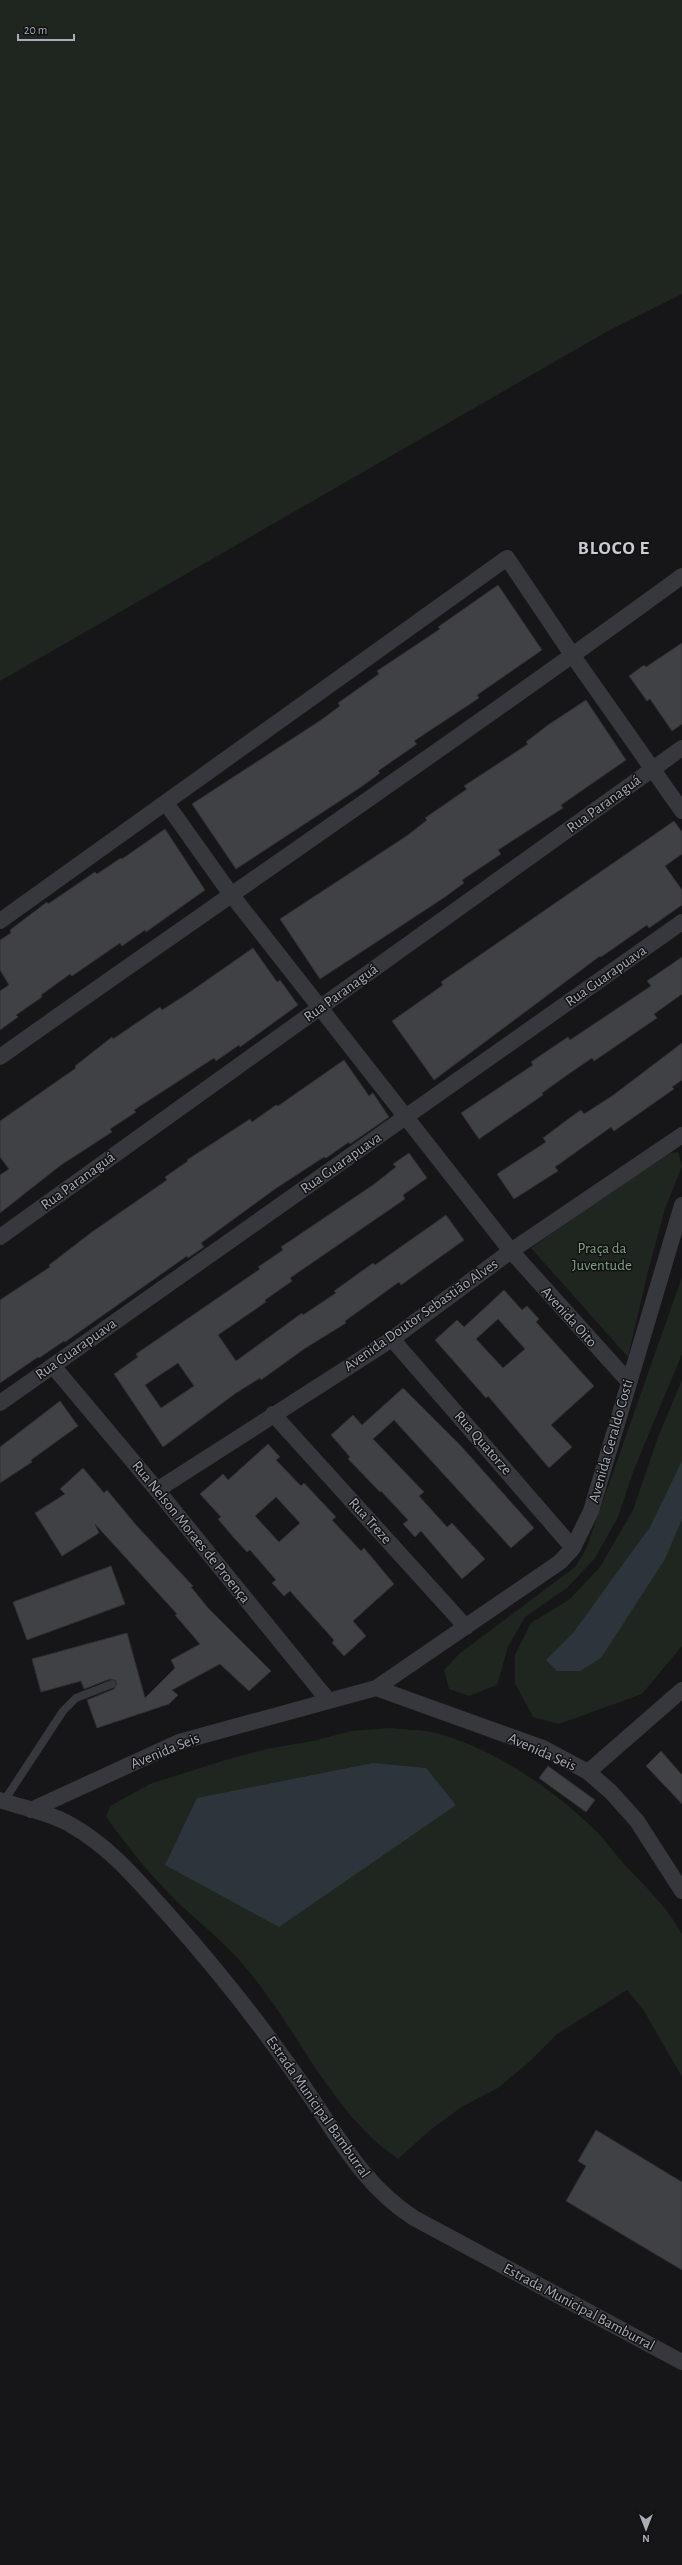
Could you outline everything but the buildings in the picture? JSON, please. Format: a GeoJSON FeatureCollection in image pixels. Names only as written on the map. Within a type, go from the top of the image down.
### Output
{"type":"FeatureCollection","features":[{"type":"Feature","properties":{"kind":"street"},"geometry":{"type":"LineString","coordinates":[[0,921],[166,804],[507,558],[572,656],[682,811]]}},
{"type":"Feature","properties":{"kind":"street"},"geometry":{"type":"LineString","coordinates":[[0,1057],[230,893],[572,656],[682,576]]}},
{"type":"Feature","properties":{"kind":"street","name":"Rua Paranaguá"},"geometry":{"type":"LineString","coordinates":[[0,1237],[682,748]]}},
{"type":"Feature","properties":{"kind":"street","name":"Avenida Oito"},"geometry":{"type":"LineString","coordinates":[[166,804],[230,893],[510,1251],[629,1382]]}},
{"type":"Feature","properties":{"kind":"street","name":"Rua Guarapuava"},"geometry":{"type":"LineString","coordinates":[[0,1403],[682,922]]}},
{"type":"Feature","properties":{"kind":"street","name":"Avenida Doutor Sebastião Alves"},"geometry":{"type":"LineString","coordinates":[[157,1490],[273,1414],[392,1339],[510,1251],[682,1135]]}},
{"type":"Feature","properties":{"kind":"street","name":"Avenida Geraldo Costi"},"geometry":{"type":"LineString","coordinates":[[376,1688],[560,1562],[573,1548],[591,1511],[682,1205]]}},
{"type":"Feature","properties":{"kind":"street","name":"Rua Quatorze"},"geometry":{"type":"LineString","coordinates":[[392,1339],[573,1548]]}},
{"type":"Feature","properties":{"kind":"street","name":"Rua Nelson Moraes de Proença"},"geometry":{"type":"LineString","coordinates":[[53,1366],[157,1490],[328,1700]]}},
{"type":"Feature","properties":{"kind":"street","name":"Rua Treze"},"geometry":{"type":"LineString","coordinates":[[273,1414],[466,1627]]}},
{"type":"Feature","properties":{"kind":"street","name":"Avenida Seis"},"geometry":{"type":"LineString","coordinates":[[31,1810],[179,1742],[376,1688],[543,1748],[588,1772],[611,1792],[637,1821],[682,1891]]}},
{"type":"Feature","properties":{"kind":"street"},"geometry":{"type":"LineString","coordinates":[[588,1772],[682,1690]]}},
{"type":"Feature","properties":{"kind":"street","name":"Estrada Municipal Bamburral"},"geometry":{"type":"LineString","coordinates":[[2,1801],[70,1824],[97,1841],[139,1882],[205,1955],[261,2025],[358,2165],[391,2204],[414,2218],[682,2362]]}},
{"type":"Feature","properties":{"kind":"lane"},"geometry":{"type":"LineString","coordinates":[[2,1801],[63,1711],[76,1698],[112,1684]]}},
{"type":"Feature","properties":{"kind":"green space"},"geometry":{"type":"Polygon","coordinates":[[[0,0],[682,0],[682,294],[608,331],[0,681],[0,0]]]}},
{"type":"Feature","properties":{"kind":"green space","name":"Praça da Juventude"},"geometry":{"type":"Polygon","coordinates":[[[678,1152],[682,1166],[665,1209],[648,1271],[628,1357],[531,1248],[662,1154],[678,1152]]]}},
{"type":"Feature","properties":{"kind":"green space"},"geometry":{"type":"Polygon","coordinates":[[[682,1277],[682,1354],[633,1472],[618,1517],[595,1558],[567,1588],[525,1617],[508,1647],[497,1685],[469,1696],[449,1689],[444,1670],[459,1654],[575,1567],[586,1549],[682,1277]]]}},
{"type":"Feature","properties":{"kind":"green space"},"geometry":{"type":"Polygon","coordinates":[[[682,1380],[682,1646],[642,1694],[559,1724],[533,1717],[515,1683],[515,1655],[531,1623],[570,1599],[600,1567],[633,1510],[658,1437],[682,1380]]]}},
{"type":"Feature","properties":{"kind":"green space"},"geometry":{"type":"Polygon","coordinates":[[[390,1728],[427,1731],[455,1739],[477,1748],[520,1771],[541,1785],[579,1815],[597,1832],[663,1906],[682,1934],[682,2077],[644,2011],[627,1990],[557,2034],[529,2062],[498,2088],[463,2106],[429,2131],[398,2159],[374,2140],[353,2118],[316,2069],[265,1992],[246,1968],[225,1945],[165,1890],[134,1854],[106,1817],[110,1806],[150,1784],[225,1760],[266,1749],[313,1741],[351,1731],[390,1728]]]}},
{"type":"Feature","properties":{"kind":"shaded area"},"geometry":{"type":"Polygon","coordinates":[[[682,1461],[682,1519],[665,1559],[601,1658],[580,1671],[557,1671],[546,1660],[573,1633],[650,1527],[682,1461]]]}},
{"type":"Feature","properties":{"kind":"shaded area"},"geometry":{"type":"Polygon","coordinates":[[[373,1763],[426,1768],[456,1805],[279,1927],[165,1865],[197,1798],[373,1763]]]}},
{"type":"Feature","properties":{"kind":"district","name":"BLOCO E"},"geometry":{"type":"Point","coordinates":[614,548]}}]}
